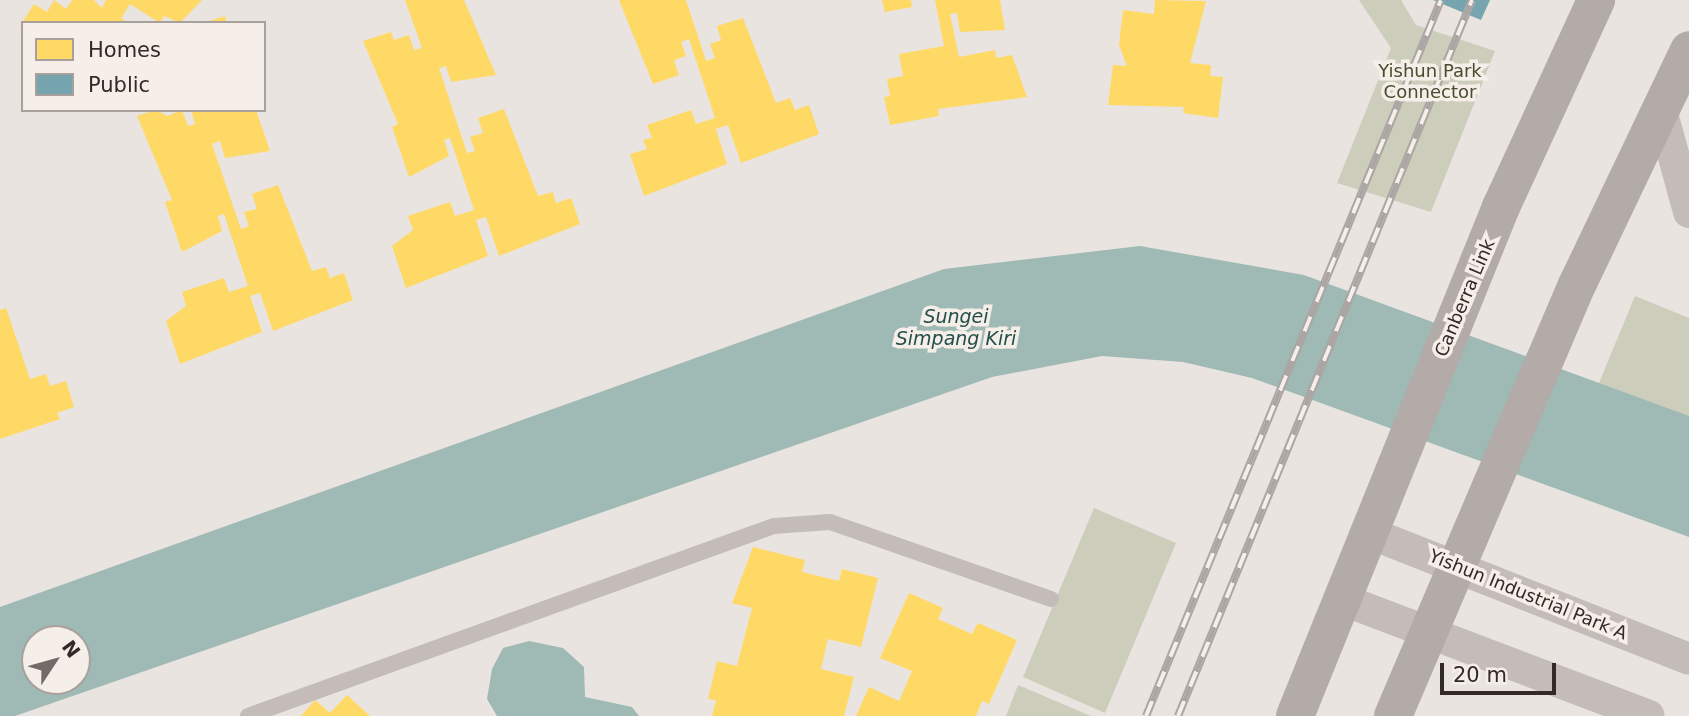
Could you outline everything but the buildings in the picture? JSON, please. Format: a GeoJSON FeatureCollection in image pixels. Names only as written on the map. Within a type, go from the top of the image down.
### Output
{"type":"FeatureCollection","features":[{"type":"Feature","properties":{"kind":"main road","name":"Canberra Link"},"geometry":{"type":"LineString","coordinates":[[1295,716],[1371,522],[1491,235],[1596,0]]}},
{"type":"Feature","properties":{"kind":"main road"},"geometry":{"type":"LineString","coordinates":[[1393,716],[1426,633],[1464,556],[1577,285],[1689,50]]}},
{"type":"Feature","properties":{"kind":"street"},"geometry":{"type":"LineString","coordinates":[[1661,110],[1689,212]]}},
{"type":"Feature","properties":{"kind":"street","name":"Yishun Industrial Park A"},"geometry":{"type":"LineString","coordinates":[[1371,522],[1464,556],[1689,659]]}},
{"type":"Feature","properties":{"kind":"street"},"geometry":{"type":"LineString","coordinates":[[1341,599],[1649,716]]}},
{"type":"Feature","properties":{"kind":"lane"},"geometry":{"type":"LineString","coordinates":[[248,716],[774,526],[830,522],[1051,599]]}},
{"type":"Feature","properties":{"kind":"green space","name":"Yishun Park Connector"},"geometry":{"type":"Polygon","coordinates":[[[1359,0],[1401,0],[1416,25],[1495,51],[1431,212],[1337,183],[1391,48],[1359,0]]]}},
{"type":"Feature","properties":{"kind":"green space"},"geometry":{"type":"Polygon","coordinates":[[[1635,296],[1689,318],[1689,490],[1574,443],[1635,296]]]}},
{"type":"Feature","properties":{"kind":"green space"},"geometry":{"type":"Polygon","coordinates":[[[1094,508],[1176,543],[1105,713],[1023,677],[1094,508]]]}},
{"type":"Feature","properties":{"kind":"green space"},"geometry":{"type":"Polygon","coordinates":[[[1018,685],[1091,716],[1006,716],[1018,685]]]}},
{"type":"Feature","properties":{"kind":"water","name":"Sungei Simpang Kiri"},"geometry":{"type":"Polygon","coordinates":[[[1140,246],[1304,275],[1689,416],[1689,537],[1252,378],[1183,362],[1102,356],[992,377],[91,690],[91,625],[21,625],[21,695],[76,695],[15,716],[0,716],[0,607],[944,269],[1140,246]]]}},
{"type":"Feature","properties":{"kind":"water"},"geometry":{"type":"Polygon","coordinates":[[[529,641],[563,648],[584,667],[585,697],[632,707],[639,716],[497,716],[487,699],[492,669],[503,648],[529,641]]]}},
{"type":"Feature","properties":{"kind":"railway"},"geometry":{"type":"LineString","coordinates":[[1146,716],[1441,0]]}},
{"type":"Feature","properties":{"kind":"railway"},"geometry":{"type":"LineString","coordinates":[[1178,716],[1472,0]]}}]}
